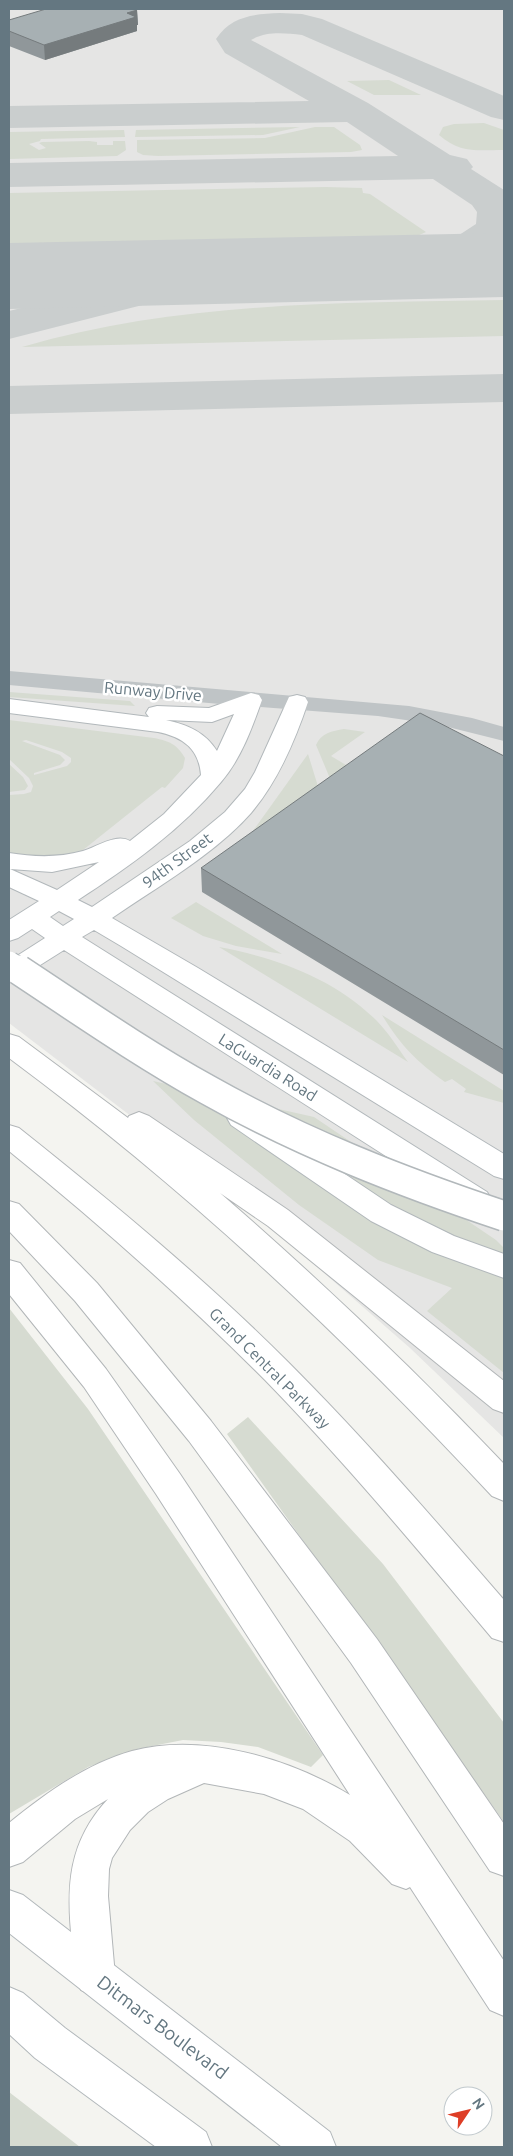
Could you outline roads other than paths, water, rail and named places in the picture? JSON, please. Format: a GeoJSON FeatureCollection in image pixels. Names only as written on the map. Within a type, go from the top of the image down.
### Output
{"type":"FeatureCollection","features":[{"type":"Feature","properties":{"kind":"main road"},"geometry":{"type":"LineString","coordinates":[[20,707],[206,715],[217,713],[251,700]]}},
{"type":"Feature","properties":{"kind":"main road"},"geometry":{"type":"LineString","coordinates":[[9,932],[118,860],[180,811],[213,777],[232,746],[251,700]]}},
{"type":"Feature","properties":{"kind":"main road","name":"94th Street"},"geometry":{"type":"LineString","coordinates":[[14,966],[95,918],[206,840],[237,814],[270,767],[284,739],[297,702]]}},
{"type":"Feature","properties":{"kind":"main road"},"geometry":{"type":"LineString","coordinates":[[20,707],[158,724],[178,730],[202,744],[210,760],[213,777]]}},
{"type":"Feature","properties":{"kind":"main road"},"geometry":{"type":"LineString","coordinates":[[9,861],[35,865],[61,864],[88,859],[132,839],[180,811]]}},
{"type":"Feature","properties":{"kind":"main road"},"geometry":{"type":"LineString","coordinates":[[9,877],[58,899],[128,936],[433,1126],[504,1168]]}},
{"type":"Feature","properties":{"kind":"main road","name":"LaGuardia Road"},"geometry":{"type":"LineString","coordinates":[[31,917],[504,1217]]}},
{"type":"Feature","properties":{"kind":"main road"},"geometry":{"type":"LineString","coordinates":[[14,966],[168,1067],[315,1170],[381,1213],[443,1244],[504,1266]]}},
{"type":"Feature","properties":{"kind":"main road"},"geometry":{"type":"LineString","coordinates":[[9,1036],[251,1199],[504,1399]]}},
{"type":"Feature","properties":{"kind":"main road"},"geometry":{"type":"LineString","coordinates":[[9,1044],[102,1114],[253,1240],[328,1307],[406,1383],[504,1486]]}},
{"type":"Feature","properties":{"kind":"main road"},"geometry":{"type":"LineString","coordinates":[[168,1067],[241,1108],[319,1146],[413,1185],[504,1217]]}},
{"type":"Feature","properties":{"kind":"main road"},"geometry":{"type":"LineString","coordinates":[[433,1126],[504,1151]]}},
{"type":"Feature","properties":{"kind":"main road","name":"Grand Central Parkway"},"geometry":{"type":"LineString","coordinates":[[9,1136],[140,1244],[275,1371],[352,1451],[504,1626]]}},
{"type":"Feature","properties":{"kind":"main road"},"geometry":{"type":"LineString","coordinates":[[9,1212],[86,1292],[200,1431],[364,1651],[504,1857]]}},
{"type":"Feature","properties":{"kind":"main road"},"geometry":{"type":"LineString","coordinates":[[9,1272],[94,1378],[162,1476],[504,1996]]}},
{"type":"Feature","properties":{"kind":"main road"},"geometry":{"type":"LineString","coordinates":[[9,1848],[66,1804],[101,1782],[122,1772],[163,1764],[222,1767],[256,1772],[302,1788],[369,1831],[418,1885],[504,2007]]}},
{"type":"Feature","properties":{"kind":"main road"},"geometry":{"type":"LineString","coordinates":[[95,1976],[89,1909],[90,1868],[96,1850],[105,1833],[124,1807],[154,1785],[193,1771],[222,1767]]}},
{"type":"Feature","properties":{"kind":"main road","name":"Ditmars Boulevard"},"geometry":{"type":"LineString","coordinates":[[9,1908],[315,2147]]}},
{"type":"Feature","properties":{"kind":"main road"},"geometry":{"type":"LineString","coordinates":[[9,2008],[58,2048],[191,2147]]}},
{"type":"Feature","properties":{"kind":"street","name":"Runway Drive"},"geometry":{"type":"LineString","coordinates":[[9,678],[251,700],[368,707],[449,719],[504,734]]}}]}
